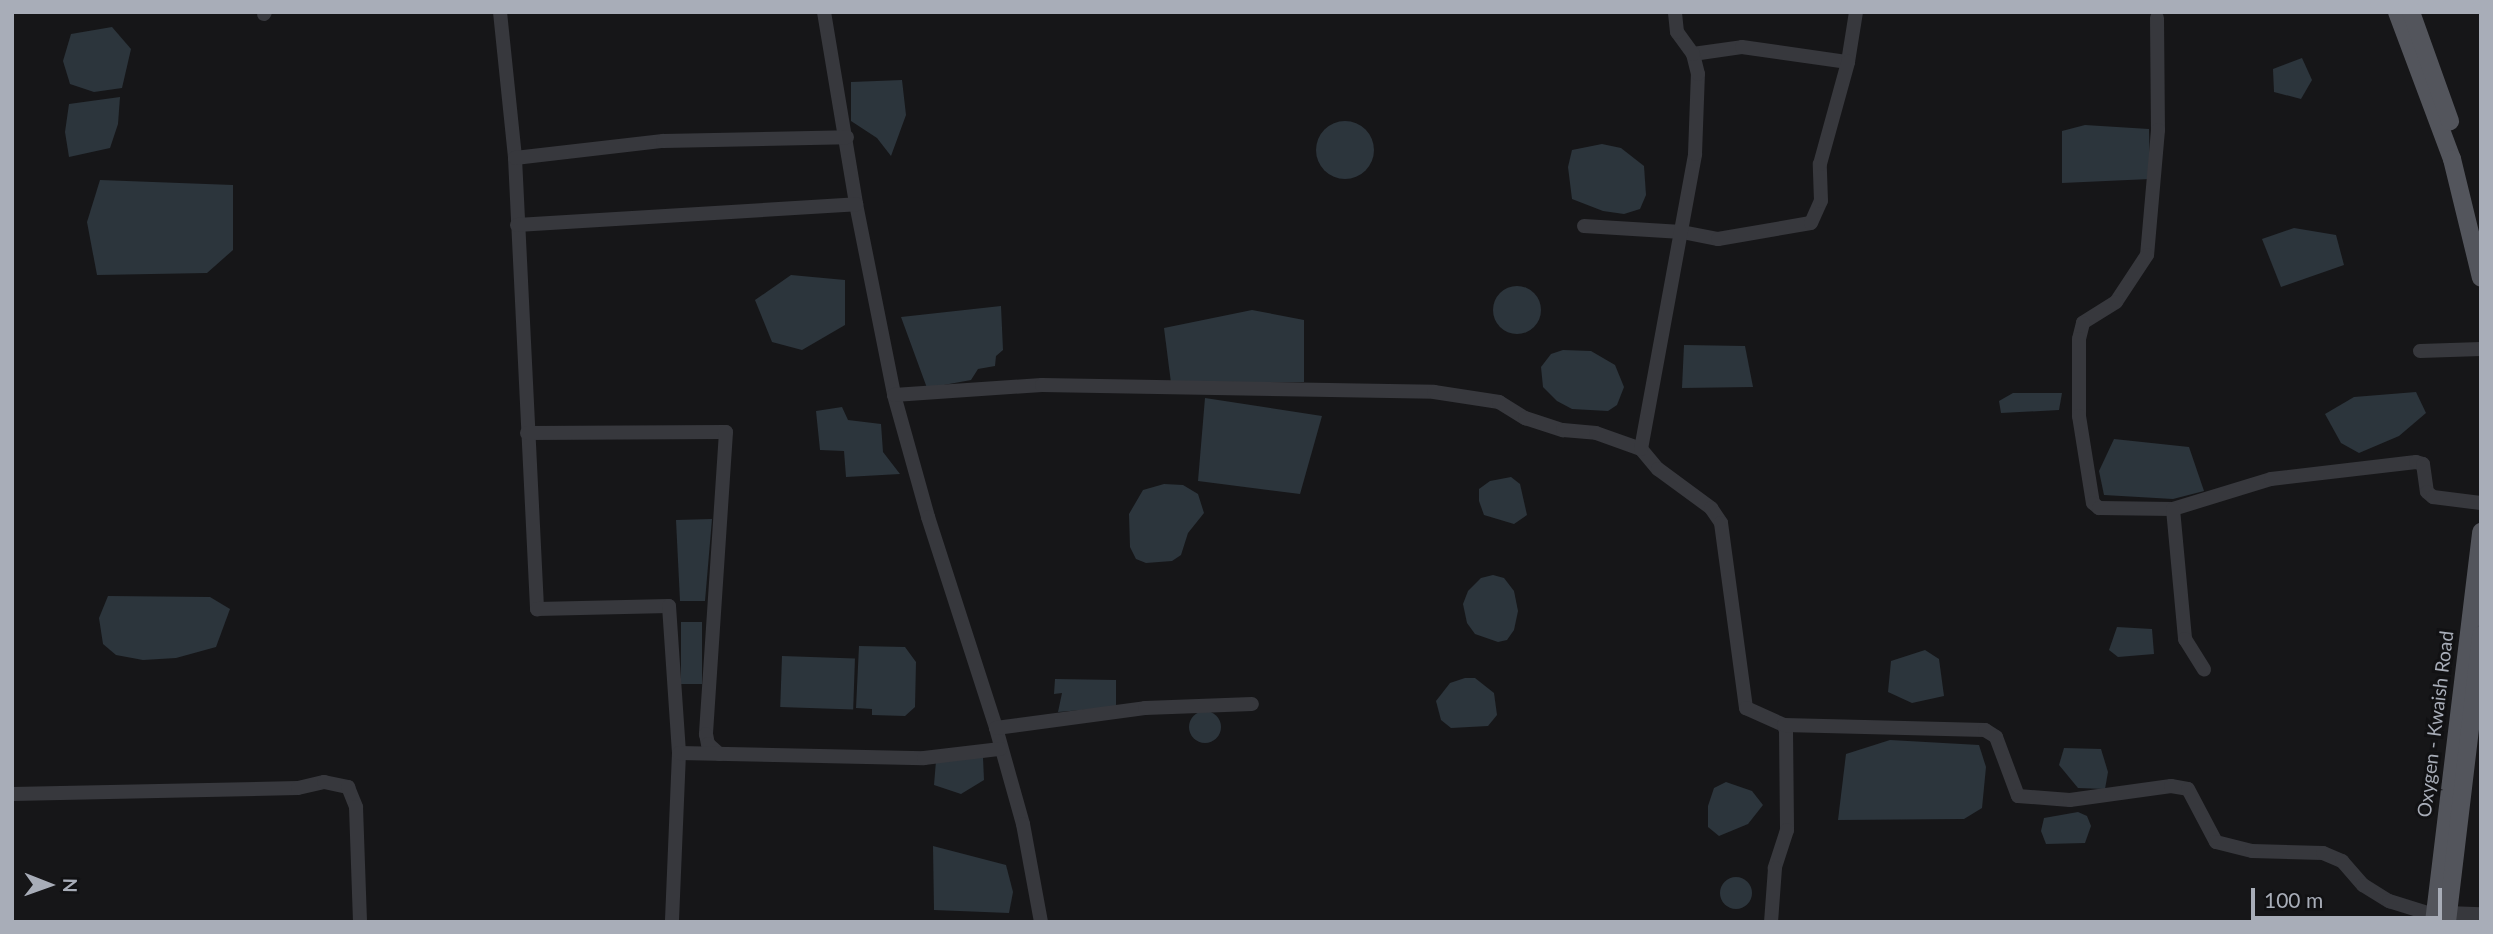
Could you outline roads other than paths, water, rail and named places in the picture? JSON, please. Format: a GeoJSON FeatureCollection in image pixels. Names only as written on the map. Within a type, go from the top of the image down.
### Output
{"type":"FeatureCollection","features":[{"type":"Feature","properties":{"kind":"main road"},"geometry":{"type":"LineString","coordinates":[[2397,12],[2452,159],[2481,278]]}},
{"type":"Feature","properties":{"kind":"main road"},"geometry":{"type":"LineString","coordinates":[[2411,12],[2481,224]]}},
{"type":"Feature","properties":{"kind":"main road","name":"Oxygen - Kwaish Road"},"geometry":{"type":"LineString","coordinates":[[2440,918],[2481,533]]}},
{"type":"Feature","properties":{"kind":"main road","name":"Oxygen - Kwaish Road"},"geometry":{"type":"LineString","coordinates":[[2440,918],[2481,635]]}},
{"type":"Feature","properties":{"kind":"street"},"geometry":{"type":"LineString","coordinates":[[500,12],[515,158],[537,609],[669,606],[680,753],[672,922]]}},
{"type":"Feature","properties":{"kind":"street"},"geometry":{"type":"LineString","coordinates":[[824,12],[847,137],[856,204],[894,395],[925,508],[996,728],[1023,824],[1041,922]]}},
{"type":"Feature","properties":{"kind":"street"},"geometry":{"type":"LineString","coordinates":[[1641,449],[1682,232],[1699,97],[1693,54],[1682,44],[1675,12]]}},
{"type":"Feature","properties":{"kind":"street"},"geometry":{"type":"LineString","coordinates":[[1584,226],[1682,232],[1718,239],[1811,223],[1821,201],[1821,164],[1848,62],[1856,12]]}},
{"type":"Feature","properties":{"kind":"street"},"geometry":{"type":"LineString","coordinates":[[2157,18],[2158,130],[2147,255],[2116,302],[2083,323],[2077,390],[2093,503],[2099,508],[2173,509],[2271,479],[2416,462],[2423,464],[2427,492],[2432,497],[2481,503]]}},
{"type":"Feature","properties":{"kind":"street"},"geometry":{"type":"LineString","coordinates":[[1693,54],[1742,47],[1848,62]]}},
{"type":"Feature","properties":{"kind":"street"},"geometry":{"type":"LineString","coordinates":[[515,158],[663,141],[847,137]]}},
{"type":"Feature","properties":{"kind":"street"},"geometry":{"type":"LineString","coordinates":[[517,225],[856,204]]}},
{"type":"Feature","properties":{"kind":"street"},"geometry":{"type":"LineString","coordinates":[[2420,351],[2481,349]]}},
{"type":"Feature","properties":{"kind":"street"},"geometry":{"type":"LineString","coordinates":[[894,395],[1042,385],[1474,395],[1499,402],[1525,418],[1563,430],[1596,433],[1641,449],[1658,469],[1711,509],[1721,523],[1746,708],[1784,725],[1985,730],[1996,737],[2018,796],[2070,800],[2171,786],[2188,789],[2216,842],[2252,851],[2323,853],[2342,861],[2363,885],[2389,901],[2440,918],[2481,914]]}},
{"type":"Feature","properties":{"kind":"street"},"geometry":{"type":"LineString","coordinates":[[527,433],[726,432],[706,734],[708,744],[719,754]]}},
{"type":"Feature","properties":{"kind":"street"},"geometry":{"type":"LineString","coordinates":[[2173,509],[2185,639],[2204,669]]}},
{"type":"Feature","properties":{"kind":"street"},"geometry":{"type":"LineString","coordinates":[[996,728],[1145,708],[1252,704]]}},
{"type":"Feature","properties":{"kind":"street"},"geometry":{"type":"LineString","coordinates":[[1771,922],[1774,878],[1787,830],[1784,725]]}},
{"type":"Feature","properties":{"kind":"street"},"geometry":{"type":"LineString","coordinates":[[680,753],[924,758],[1000,749]]}},
{"type":"Feature","properties":{"kind":"street"},"geometry":{"type":"LineString","coordinates":[[12,794],[298,788],[324,782],[348,787],[356,807],[360,922]]}}]}
